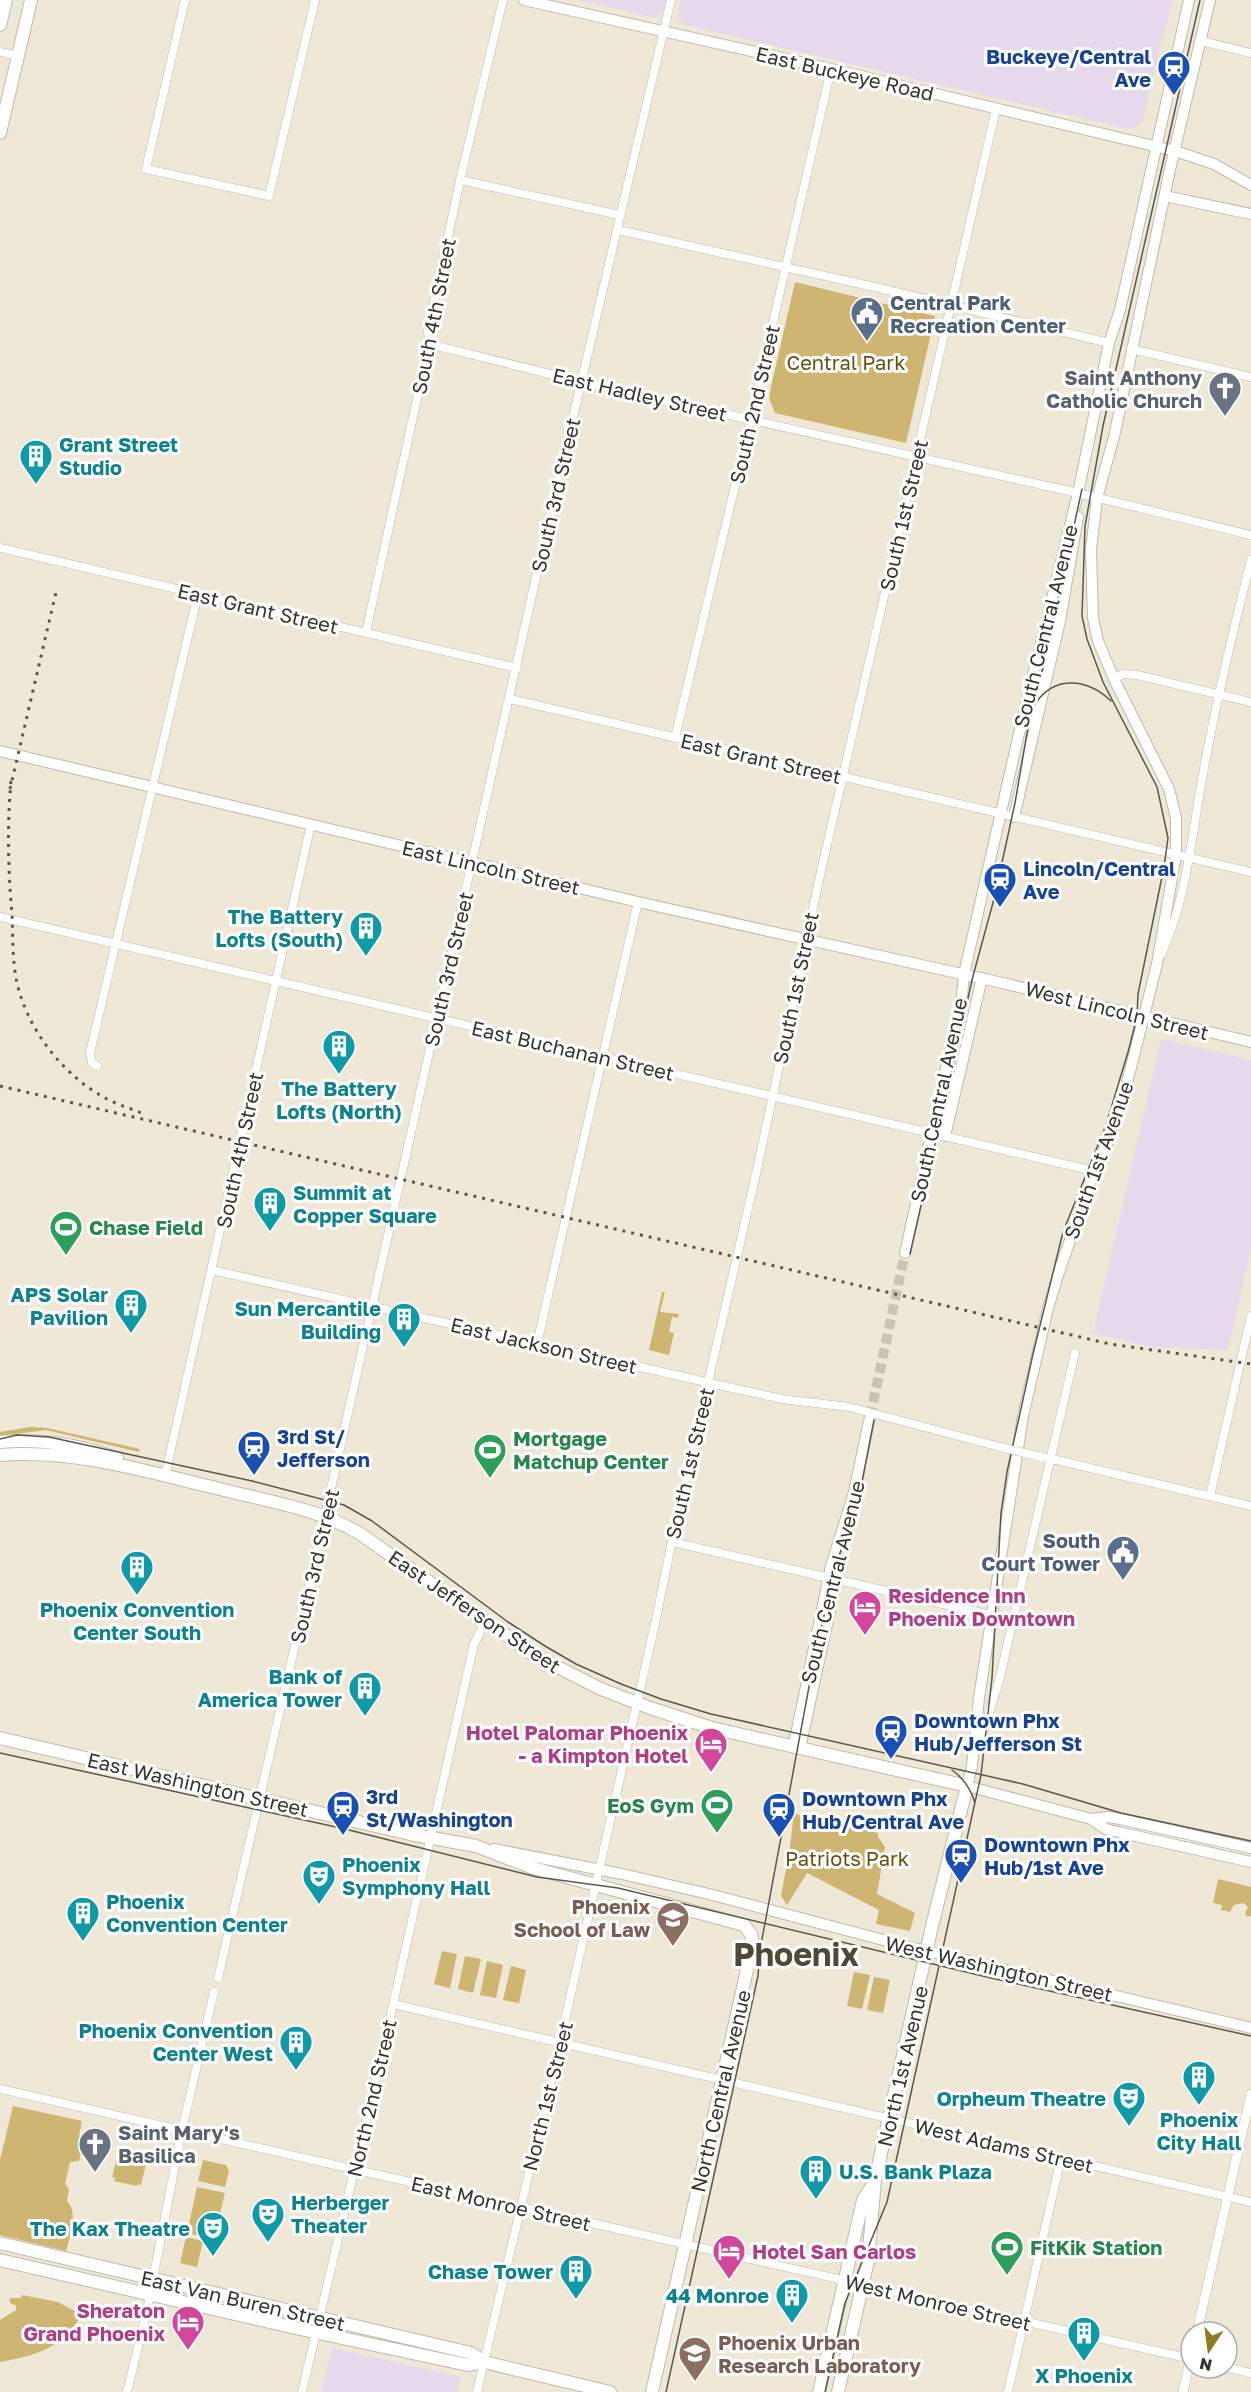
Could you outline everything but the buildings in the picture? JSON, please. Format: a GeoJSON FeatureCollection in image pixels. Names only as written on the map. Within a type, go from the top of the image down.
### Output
{"type":"FeatureCollection","features":[{"type":"Feature","properties":{"kind":"main road"},"geometry":{"type":"LineString","coordinates":[[0,25],[6,0]]}},
{"type":"Feature","properties":{"kind":"main road"},"geometry":{"type":"LineString","coordinates":[[0,133],[31,0]]}},
{"type":"Feature","properties":{"kind":"main road","name":"East Buckeye Road"},"geometry":{"type":"LineString","coordinates":[[524,0],[831,69],[1165,149],[1214,164],[1251,185]]}},
{"type":"Feature","properties":{"kind":"main road","name":"South Central Avenue"},"geometry":{"type":"LineString","coordinates":[[1157,964],[1176,855],[1176,818],[1169,789],[1114,679],[1098,641],[1093,618],[1090,550],[1097,498],[1114,437],[1165,196],[1165,149],[1189,0]]}},
{"type":"Feature","properties":{"kind":"main road","name":"South Central Avenue"},"geometry":{"type":"LineString","coordinates":[[905,1253],[938,1135],[964,974],[1009,816],[1023,716],[1078,493],[1109,343],[1165,149],[1200,41],[1210,0]]}},
{"type":"Feature","properties":{"kind":"main road"},"geometry":{"type":"LineString","coordinates":[[1165,196],[1251,214]]}},
{"type":"Feature","properties":{"kind":"main road","name":"East Lincoln Street"},"geometry":{"type":"LineString","coordinates":[[0,751],[806,941],[982,978]]}},
{"type":"Feature","properties":{"kind":"main road","name":"South 1st Avenue"},"geometry":{"type":"LineString","coordinates":[[927,1951],[972,1766],[979,1698],[1023,1416],[1048,1308],[1094,1171],[1112,1135],[1157,964]]}},
{"type":"Feature","properties":{"kind":"main road"},"geometry":{"type":"LineString","coordinates":[[938,1135],[982,978]]}},
{"type":"Feature","properties":{"kind":"main road","name":"West Lincoln Street"},"geometry":{"type":"LineString","coordinates":[[982,978],[1251,1042]]}},
{"type":"Feature","properties":{"kind":"main road","name":"South Central Avenue"},"geometry":{"type":"LineString","coordinates":[[835,1579],[873,1415]]}},
{"type":"Feature","properties":{"kind":"main road","name":"East Jefferson Street"},"geometry":{"type":"LineString","coordinates":[[0,1442],[35,1440],[66,1444],[114,1457],[149,1472]]}},
{"type":"Feature","properties":{"kind":"main road","name":"East Jefferson Street"},"geometry":{"type":"LineString","coordinates":[[0,1455],[51,1454],[149,1472],[325,1516],[359,1533],[534,1655],[564,1671],[637,1703],[712,1728],[967,1786]]}},
{"type":"Feature","properties":{"kind":"main road"},"geometry":{"type":"LineString","coordinates":[[799,1748],[814,1660],[835,1579]]}},
{"type":"Feature","properties":{"kind":"main road","name":"East Washington Street"},"geometry":{"type":"LineString","coordinates":[[0,1738],[429,1838],[600,1869],[748,1905]]}},
{"type":"Feature","properties":{"kind":"main road"},"geometry":{"type":"LineString","coordinates":[[967,1786],[1091,1819],[1106,1829],[1251,1862]]}},
{"type":"Feature","properties":{"kind":"main road"},"geometry":{"type":"LineString","coordinates":[[1091,1819],[1108,1817],[1120,1819],[1251,1848]]}},
{"type":"Feature","properties":{"kind":"main road","name":"North Central Avenue"},"geometry":{"type":"LineString","coordinates":[[476,1846],[520,1864],[734,1921],[749,1930],[753,1943],[652,2392]]}},
{"type":"Feature","properties":{"kind":"main road","name":"West Washington Street"},"geometry":{"type":"LineString","coordinates":[[748,1905],[927,1951],[1251,2028]]}},
{"type":"Feature","properties":{"kind":"main road","name":"North 1st Avenue"},"geometry":{"type":"LineString","coordinates":[[838,2392],[871,2241],[875,2180],[927,1951]]}},
{"type":"Feature","properties":{"kind":"main road","name":"North 1st Avenue"},"geometry":{"type":"LineString","coordinates":[[819,2392],[863,2200],[875,2180]]}},
{"type":"Feature","properties":{"kind":"main road","name":"East Van Buren Street"},"geometry":{"type":"LineString","coordinates":[[0,2243],[471,2353],[484,2362],[610,2392]]}},
{"type":"Feature","properties":{"kind":"main road","name":"East Van Buren Street"},"geometry":{"type":"LineString","coordinates":[[0,2260],[468,2365],[484,2362]]}},
{"type":"Feature","properties":{"kind":"street"},"geometry":{"type":"LineString","coordinates":[[185,0],[146,168],[269,196],[315,0]]}},
{"type":"Feature","properties":{"kind":"street","name":"South 4th Street"},"geometry":{"type":"LineString","coordinates":[[366,632],[429,344],[428,331],[460,180],[503,0]]}},
{"type":"Feature","properties":{"kind":"street","name":"South 3rd Street"},"geometry":{"type":"LineString","coordinates":[[218,1978],[325,1516],[581,381],[671,0]]}},
{"type":"Feature","properties":{"kind":"street"},"geometry":{"type":"LineString","coordinates":[[1200,41],[1251,52]]}},
{"type":"Feature","properties":{"kind":"street"},"geometry":{"type":"LineString","coordinates":[[0,52],[18,56]]}},
{"type":"Feature","properties":{"kind":"street","name":"South 2nd Street"},"geometry":{"type":"LineString","coordinates":[[675,738],[831,69]]}},
{"type":"Feature","properties":{"kind":"street","name":"South 1st Street"},"geometry":{"type":"LineString","coordinates":[[600,1869],[842,777],[996,109]]}},
{"type":"Feature","properties":{"kind":"street"},"geometry":{"type":"LineString","coordinates":[[460,180],[620,215]]}},
{"type":"Feature","properties":{"kind":"street"},"geometry":{"type":"LineString","coordinates":[[618,230],[952,305],[1109,343]]}},
{"type":"Feature","properties":{"kind":"street","name":"East Hadley Street"},"geometry":{"type":"LineString","coordinates":[[429,344],[1251,535]]}},
{"type":"Feature","properties":{"kind":"street"},"geometry":{"type":"LineString","coordinates":[[1131,349],[1251,377]]}},
{"type":"Feature","properties":{"kind":"street","name":"East Grant Street"},"geometry":{"type":"LineString","coordinates":[[0,548],[517,668]]}},
{"type":"Feature","properties":{"kind":"street","name":"South 1st Avenue"},"geometry":{"type":"LineString","coordinates":[[1157,964],[1172,932],[1218,694],[1251,560]]}},
{"type":"Feature","properties":{"kind":"street"},"geometry":{"type":"LineString","coordinates":[[97,1066],[92,1063],[90,1053],[198,594]]}},
{"type":"Feature","properties":{"kind":"street"},"geometry":{"type":"LineString","coordinates":[[1114,679],[1124,674],[1137,675],[1251,702]]}},
{"type":"Feature","properties":{"kind":"street","name":"East Grant Street"},"geometry":{"type":"LineString","coordinates":[[510,699],[1251,872]]}},
{"type":"Feature","properties":{"kind":"street","name":"South 4th Street"},"geometry":{"type":"LineString","coordinates":[[165,1476],[311,824]]}},
{"type":"Feature","properties":{"kind":"street"},"geometry":{"type":"LineString","coordinates":[[537,1344],[638,902]]}},
{"type":"Feature","properties":{"kind":"street","name":"East Buchanan Street"},"geometry":{"type":"LineString","coordinates":[[0,917],[1094,1171]]}},
{"type":"Feature","properties":{"kind":"street","name":"East Jackson Street"},"geometry":{"type":"LineString","coordinates":[[212,1270],[783,1399],[849,1407],[1000,1448],[1251,1506]]}},
{"type":"Feature","properties":{"kind":"street"},"geometry":{"type":"LineString","coordinates":[[1210,1496],[1251,1316]]}},
{"type":"Feature","properties":{"kind":"street","name":"South 1st Avenue"},"geometry":{"type":"LineString","coordinates":[[972,1766],[999,1681],[1076,1353]]}},
{"type":"Feature","properties":{"kind":"street"},"geometry":{"type":"LineString","coordinates":[[672,1542],[1013,1620]]}},
{"type":"Feature","properties":{"kind":"street"},"geometry":{"type":"LineString","coordinates":[[429,1838],[474,1644],[485,1622]]}},
{"type":"Feature","properties":{"kind":"street","name":"North 2nd Street"},"geometry":{"type":"LineString","coordinates":[[302,2392],[393,2004],[429,1838]]}},
{"type":"Feature","properties":{"kind":"street","name":"North 1st Street"},"geometry":{"type":"LineString","coordinates":[[477,2392],[600,1869]]}},
{"type":"Feature","properties":{"kind":"street"},"geometry":{"type":"LineString","coordinates":[[127,2392],[150,2295],[182,2130],[214,1992]]}},
{"type":"Feature","properties":{"kind":"street","name":"West Adams Street"},"geometry":{"type":"LineString","coordinates":[[393,2004],[1251,2202]]}},
{"type":"Feature","properties":{"kind":"street","name":"East Monroe Street"},"geometry":{"type":"LineString","coordinates":[[0,2089],[685,2245]]}},
{"type":"Feature","properties":{"kind":"street"},"geometry":{"type":"LineString","coordinates":[[1200,2320],[1251,2094]]}},
{"type":"Feature","properties":{"kind":"street"},"geometry":{"type":"LineString","coordinates":[[1008,2392],[1061,2157]]}},
{"type":"Feature","properties":{"kind":"street","name":"West Monroe Street"},"geometry":{"type":"LineString","coordinates":[[685,2245],[1179,2355]]}},
{"type":"Feature","properties":{"kind":"shaded area"},"geometry":{"type":"Polygon","coordinates":[[[578,0],[666,0],[664,11],[655,18],[578,0]]]}},
{"type":"Feature","properties":{"kind":"shaded area"},"geometry":{"type":"Polygon","coordinates":[[[681,0],[1173,0],[1143,120],[1134,128],[1128,129],[685,25],[679,21],[678,15],[681,0]]]}},
{"type":"Feature","properties":{"kind":"shaded area"},"geometry":{"type":"Polygon","coordinates":[[[1161,1039],[1251,1060],[1251,1248],[1228,1350],[1152,1347],[1093,1333],[1161,1039]]]}},
{"type":"Feature","properties":{"kind":"shaded area"},"geometry":{"type":"Polygon","coordinates":[[[332,2348],[461,2377],[457,2392],[321,2392],[332,2348]]]}},
{"type":"Feature","properties":{"kind":"green space","name":"Central Park"},"geometry":{"type":"Polygon","coordinates":[[[795,282],[935,316],[906,443],[775,413],[769,398],[795,282]]]}},
{"type":"Feature","properties":{"kind":"green space"},"geometry":{"type":"Polygon","coordinates":[[[662,1292],[665,1292],[660,1312],[679,1314],[678,1318],[672,1317],[669,1332],[674,1333],[669,1355],[649,1350],[662,1292]]]}},
{"type":"Feature","properties":{"kind":"green space"},"geometry":{"type":"Polygon","coordinates":[[[30,1427],[47,1428],[140,1449],[139,1452],[46,1430],[0,1436],[0,1432],[30,1427]]]}},
{"type":"Feature","properties":{"kind":"green space","name":"Patriots Park"},"geometry":{"type":"Polygon","coordinates":[[[794,1813],[829,1827],[831,1822],[878,1833],[885,1847],[877,1894],[915,1913],[910,1931],[876,1924],[879,1910],[807,1873],[787,1905],[781,1896],[794,1813]]]}},
{"type":"Feature","properties":{"kind":"green space"},"geometry":{"type":"Polygon","coordinates":[[[1218,1879],[1251,1887],[1251,1916],[1247,1917],[1245,1913],[1248,1907],[1244,1903],[1234,1905],[1230,1912],[1221,1910],[1222,1905],[1213,1903],[1218,1879]]]}},
{"type":"Feature","properties":{"kind":"green space"},"geometry":{"type":"Polygon","coordinates":[[[442,1951],[457,1954],[450,1988],[434,1984],[442,1951]]]}},
{"type":"Feature","properties":{"kind":"green space"},"geometry":{"type":"Polygon","coordinates":[[[465,1956],[481,1959],[473,1993],[458,1989],[465,1956]]]}},
{"type":"Feature","properties":{"kind":"green space"},"geometry":{"type":"Polygon","coordinates":[[[487,1961],[503,1965],[496,1998],[480,1995],[487,1961]]]}},
{"type":"Feature","properties":{"kind":"green space"},"geometry":{"type":"Polygon","coordinates":[[[511,1966],[526,1970],[519,2003],[503,2000],[511,1966]]]}},
{"type":"Feature","properties":{"kind":"green space"},"geometry":{"type":"Polygon","coordinates":[[[854,1972],[870,1975],[862,2009],[847,2006],[854,1972]]]}},
{"type":"Feature","properties":{"kind":"green space"},"geometry":{"type":"Polygon","coordinates":[[[874,1977],[890,1980],[883,2013],[867,2010],[874,1977]]]}},
{"type":"Feature","properties":{"kind":"green space"},"geometry":{"type":"Polygon","coordinates":[[[13,2106],[82,2121],[79,2135],[84,2140],[79,2161],[70,2162],[65,2184],[69,2189],[67,2201],[77,2230],[70,2237],[66,2251],[0,2235],[0,2160],[13,2106]]]}},
{"type":"Feature","properties":{"kind":"green space"},"geometry":{"type":"Polygon","coordinates":[[[118,2153],[147,2160],[141,2185],[114,2181],[115,2178],[112,2177],[118,2153]]]}},
{"type":"Feature","properties":{"kind":"green space"},"geometry":{"type":"Polygon","coordinates":[[[203,2160],[226,2165],[229,2171],[225,2187],[198,2181],[203,2160]]]}},
{"type":"Feature","properties":{"kind":"green space"},"geometry":{"type":"Polygon","coordinates":[[[197,2187],[225,2193],[215,2234],[205,2232],[204,2237],[187,2233],[197,2187]]]}},
{"type":"Feature","properties":{"kind":"green space"},"geometry":{"type":"Polygon","coordinates":[[[186,2237],[203,2241],[197,2267],[180,2263],[186,2237]]]}},
{"type":"Feature","properties":{"kind":"green space"},"geometry":{"type":"Polygon","coordinates":[[[22,2295],[58,2302],[82,2315],[65,2336],[47,2349],[0,2362],[0,2320],[16,2310],[16,2305],[11,2304],[9,2300],[21,2298],[22,2295]]]}},
{"type":"Feature","properties":{"kind":"tunnel"},"geometry":{"type":"LineString","coordinates":[[870,1417],[905,1253]]}},
{"type":"Feature","properties":{"kind":"tram line"},"geometry":{"type":"LineString","coordinates":[[825,2392],[845,2303],[887,2202],[981,1775],[992,1678],[1001,1513],[1007,1472],[1033,1354],[1063,1232],[1106,1125],[1128,1052],[1137,1017],[1138,994],[1164,867],[1168,838],[1157,787],[1103,682],[1087,639],[1082,616],[1085,526],[1103,426],[1200,0]]}},
{"type":"Feature","properties":{"kind":"tram line"},"geometry":{"type":"LineString","coordinates":[[910,1254],[973,976],[994,899],[1015,803],[1031,710],[1043,668],[1082,489]]}},
{"type":"Feature","properties":{"kind":"tram line"},"geometry":{"type":"LineString","coordinates":[[1035,704],[1052,688],[1072,683],[1092,688],[1111,701]]}},
{"type":"Feature","properties":{"kind":"tram line"},"geometry":{"type":"LineString","coordinates":[[666,2392],[758,1976],[760,1950],[814,1660],[835,1566],[857,1508],[874,1420]]}},
{"type":"Feature","properties":{"kind":"tram line"},"geometry":{"type":"LineString","coordinates":[[0,1439],[17,1435],[49,1437],[252,1481],[344,1505],[372,1521],[508,1622],[545,1646],[576,1664],[661,1699],[711,1714],[1023,1784],[1121,1813],[1251,1841]]}},
{"type":"Feature","properties":{"kind":"tram line"},"geometry":{"type":"LineString","coordinates":[[0,1753],[345,1829],[537,1877],[618,1888],[991,1978],[1251,2036]]}},
{"type":"Feature","properties":{"kind":"tram line"},"geometry":{"type":"LineString","coordinates":[[952,1770],[966,1784],[975,1803]]}},
{"type":"Feature","properties":{"kind":"railway"},"geometry":{"type":"LineString","coordinates":[[10,789],[57,588]]}},
{"type":"Feature","properties":{"kind":"railway"},"geometry":{"type":"LineString","coordinates":[[11,781],[8,848],[13,951],[16,978],[24,1004],[40,1037],[77,1079],[107,1099],[141,1113]]}},
{"type":"Feature","properties":{"kind":"railway"},"geometry":{"type":"LineString","coordinates":[[0,1086],[1110,1344],[1251,1364]]}},
{"type":"Feature","properties":{"kind":"place","name":"Buckeye/Central Ave"},"geometry":{"type":"Point","coordinates":[1174,96]}},
{"type":"Feature","properties":{"kind":"place","name":"Central Park Recreation Center"},"geometry":{"type":"Point","coordinates":[867,342]}},
{"type":"Feature","properties":{"kind":"place","name":"Saint Anthony Catholic Church"},"geometry":{"type":"Point","coordinates":[1225,417]}},
{"type":"Feature","properties":{"kind":"place","name":"Grant Street Studio"},"geometry":{"type":"Point","coordinates":[36,485]}},
{"type":"Feature","properties":{"kind":"place","name":"Lincoln/Central Ave"},"geometry":{"type":"Point","coordinates":[1000,908]}},
{"type":"Feature","properties":{"kind":"place","name":"The Battery Lofts (South)"},"geometry":{"type":"Point","coordinates":[366,957]}},
{"type":"Feature","properties":{"kind":"place","name":"The Battery Lofts (North)"},"geometry":{"type":"Point","coordinates":[339,1075]}},
{"type":"Feature","properties":{"kind":"place","name":"Summit at Copper Square"},"geometry":{"type":"Point","coordinates":[270,1232]}},
{"type":"Feature","properties":{"kind":"place","name":"Chase Field"},"geometry":{"type":"Point","coordinates":[66,1256]}},
{"type":"Feature","properties":{"kind":"place","name":"APS Solar Pavilion"},"geometry":{"type":"Point","coordinates":[131,1334]}},
{"type":"Feature","properties":{"kind":"place","name":"Sun Mercantile Building"},"geometry":{"type":"Point","coordinates":[404,1348]}},
{"type":"Feature","properties":{"kind":"place","name":"3rd St/ Jefferson"},"geometry":{"type":"Point","coordinates":[254,1476]}},
{"type":"Feature","properties":{"kind":"place","name":"Mortgage Matchup Center"},"geometry":{"type":"Point","coordinates":[490,1479]}},
{"type":"Feature","properties":{"kind":"place","name":"South Court Tower"},"geometry":{"type":"Point","coordinates":[1123,1581]}},
{"type":"Feature","properties":{"kind":"place","name":"Phoenix Convention Center South"},"geometry":{"type":"Point","coordinates":[137,1596]}},
{"type":"Feature","properties":{"kind":"place","name":"Residence Inn Phoenix Downtown"},"geometry":{"type":"Point","coordinates":[865,1636]}},
{"type":"Feature","properties":{"kind":"place","name":"Bank of America Tower"},"geometry":{"type":"Point","coordinates":[365,1717]}},
{"type":"Feature","properties":{"kind":"place","name":"Downtown Phx Hub/Jefferson St"},"geometry":{"type":"Point","coordinates":[891,1760]}},
{"type":"Feature","properties":{"kind":"place","name":"Hotel Palomar Phoenix - a Kimpton Hotel"},"geometry":{"type":"Point","coordinates":[711,1773]}},
{"type":"Feature","properties":{"kind":"place","name":"EoS Gym"},"geometry":{"type":"Point","coordinates":[717,1834]}},
{"type":"Feature","properties":{"kind":"place","name":"3rd St/Washington"},"geometry":{"type":"Point","coordinates":[343,1836]}},
{"type":"Feature","properties":{"kind":"place","name":"Downtown Phx Hub/Central Ave"},"geometry":{"type":"Point","coordinates":[779,1838]}},
{"type":"Feature","properties":{"kind":"place","name":"Downtown Phx Hub/1st Ave"},"geometry":{"type":"Point","coordinates":[961,1884]}},
{"type":"Feature","properties":{"kind":"place","name":"Phoenix Symphony Hall"},"geometry":{"type":"Point","coordinates":[319,1905]}},
{"type":"Feature","properties":{"kind":"place","name":"Phoenix Convention Center"},"geometry":{"type":"Point","coordinates":[83,1942]}},
{"type":"Feature","properties":{"kind":"place","name":"Phoenix School of Law"},"geometry":{"type":"Point","coordinates":[673,1947]}},
{"type":"Feature","properties":{"kind":"place","name":"Phoenix Convention Center West"},"geometry":{"type":"Point","coordinates":[296,2071]}},
{"type":"Feature","properties":{"kind":"place","name":"Phoenix City Hall"},"geometry":{"type":"Point","coordinates":[1199,2106]}},
{"type":"Feature","properties":{"kind":"place","name":"Orpheum Theatre"},"geometry":{"type":"Point","coordinates":[1129,2127]}},
{"type":"Feature","properties":{"kind":"place","name":"Saint Mary's Basilica"},"geometry":{"type":"Point","coordinates":[95,2173]}},
{"type":"Feature","properties":{"kind":"place","name":"U.S. Bank Plaza"},"geometry":{"type":"Point","coordinates":[816,2200]}},
{"type":"Feature","properties":{"kind":"place","name":"Herberger Theater"},"geometry":{"type":"Point","coordinates":[268,2243]}},
{"type":"Feature","properties":{"kind":"place","name":"The Kax Theatre"},"geometry":{"type":"Point","coordinates":[213,2257]}},
{"type":"Feature","properties":{"kind":"place","name":"FitKik Station"},"geometry":{"type":"Point","coordinates":[1007,2276]}},
{"type":"Feature","properties":{"kind":"place","name":"Hotel San Carlos"},"geometry":{"type":"Point","coordinates":[729,2280]}},
{"type":"Feature","properties":{"kind":"place","name":"Chase Tower"},"geometry":{"type":"Point","coordinates":[576,2300]}},
{"type":"Feature","properties":{"kind":"place","name":"44 Monroe"},"geometry":{"type":"Point","coordinates":[792,2324]}},
{"type":"Feature","properties":{"kind":"place","name":"Sheraton Grand Phoenix"},"geometry":{"type":"Point","coordinates":[188,2351]}},
{"type":"Feature","properties":{"kind":"place","name":"X Phoenix"},"geometry":{"type":"Point","coordinates":[1084,2362]}},
{"type":"Feature","properties":{"kind":"place","name":"Phoenix Urban Research Laboratory"},"geometry":{"type":"Point","coordinates":[695,2382]}},
{"type":"Feature","properties":{"kind":"district","name":"Phoenix"},"geometry":{"type":"Point","coordinates":[796,1954]}}]}
